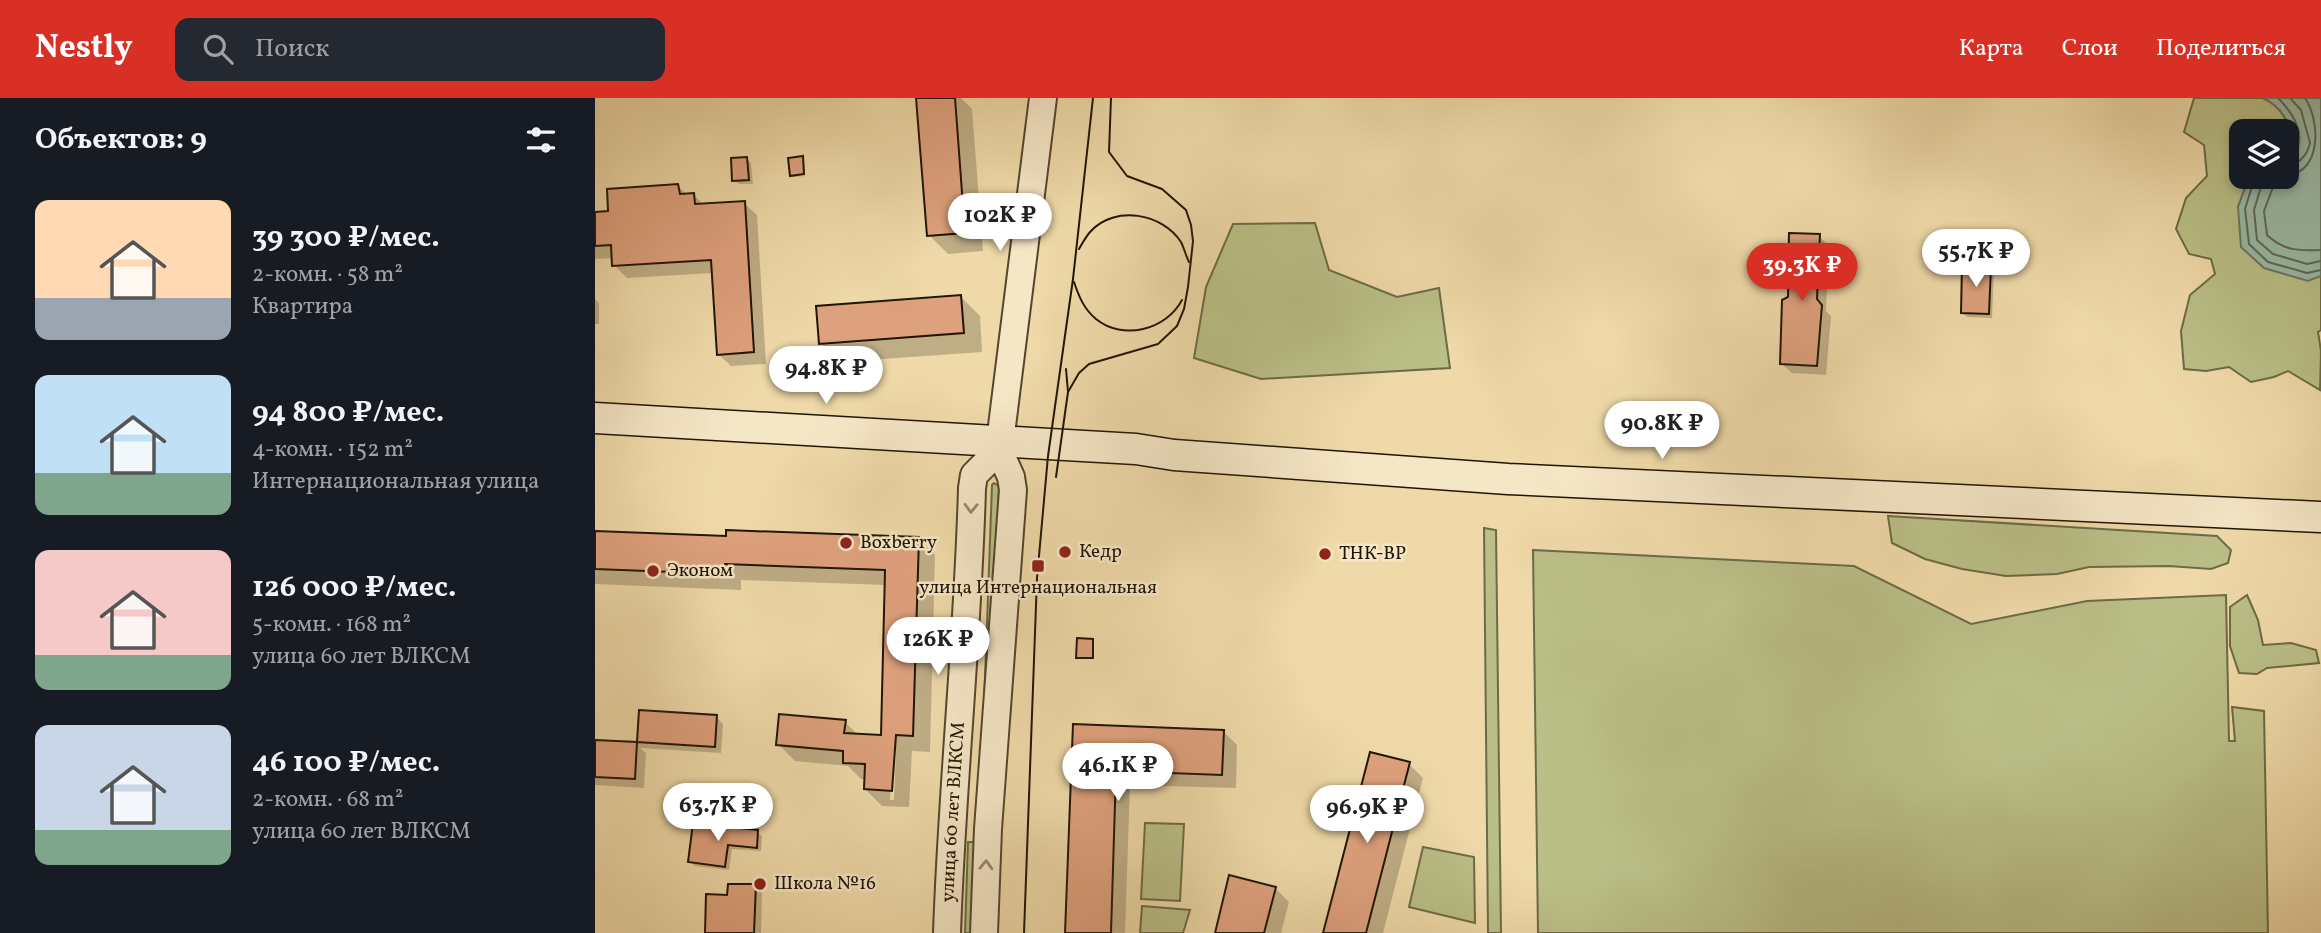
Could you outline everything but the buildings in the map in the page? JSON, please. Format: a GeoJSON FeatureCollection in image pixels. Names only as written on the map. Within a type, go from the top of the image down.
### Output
{"type":"FeatureCollection","features":[{"type":"Feature","properties":{"kind":"main road"},"geometry":{"type":"LineString","coordinates":[[595,418],[1000,445],[1136,449],[1174,455],[1508,480],[2321,517]]}},
{"type":"Feature","properties":{"kind":"street","name":"улица 60 лет ВЛКСМ"},"geometry":{"type":"LineString","coordinates":[[984,933],[988,829],[1013,490],[1000,445],[1043,98]]}},
{"type":"Feature","properties":{"kind":"street","name":"улица 60 лет ВЛКСМ"},"geometry":{"type":"LineString","coordinates":[[947,933],[972,488],[974,475],[1000,445]]}},
{"type":"Feature","properties":{"kind":"green space"},"geometry":{"type":"Polygon","coordinates":[[[2194,98],[2263,98],[2275,106],[2285,119],[2229,119],[2229,189],[2245,189],[2238,207],[2321,275],[2321,330],[2318,332],[2321,351],[2320,390],[2288,371],[2251,382],[2229,367],[2206,371],[2184,369],[2181,331],[2190,295],[2215,274],[2211,259],[2189,254],[2176,229],[2186,198],[2207,176],[2204,145],[2184,132],[2194,98]]]}},
{"type":"Feature","properties":{"kind":"green space"},"geometry":{"type":"Polygon","coordinates":[[[1315,223],[1329,270],[1397,297],[1439,288],[1450,368],[1261,379],[1194,358],[1206,287],[1233,224],[1315,223]]]}},
{"type":"Feature","properties":{"kind":"green space"},"geometry":{"type":"Polygon","coordinates":[[[994,483],[999,486],[986,816],[980,816],[992,485],[994,483]]]}},
{"type":"Feature","properties":{"kind":"green space"},"geometry":{"type":"Polygon","coordinates":[[[1888,516],[2217,536],[2231,550],[2228,563],[2211,569],[2169,566],[2089,567],[2057,574],[2006,576],[1962,569],[1925,559],[1892,543],[1888,516]]]}},
{"type":"Feature","properties":{"kind":"green space"},"geometry":{"type":"Polygon","coordinates":[[[1484,528],[1496,530],[1501,933],[1488,933],[1484,528]]]}},
{"type":"Feature","properties":{"kind":"green space"},"geometry":{"type":"Polygon","coordinates":[[[1533,550],[1854,566],[1971,624],[2087,601],[2226,595],[2229,741],[2235,741],[2232,707],[2264,711],[2268,933],[1538,933],[1533,550]]]}},
{"type":"Feature","properties":{"kind":"green space"},"geometry":{"type":"Polygon","coordinates":[[[2247,595],[2258,620],[2263,645],[2291,643],[2316,650],[2319,663],[2267,668],[2257,674],[2239,673],[2230,646],[2230,607],[2247,595]]]}},
{"type":"Feature","properties":{"kind":"green space"},"geometry":{"type":"Polygon","coordinates":[[[1145,823],[1184,824],[1180,901],[1141,899],[1145,823]]]}},
{"type":"Feature","properties":{"kind":"green space"},"geometry":{"type":"Polygon","coordinates":[[[968,842],[975,842],[971,933],[965,933],[968,842]]]}},
{"type":"Feature","properties":{"kind":"green space"},"geometry":{"type":"Polygon","coordinates":[[[1423,847],[1474,857],[1475,923],[1409,907],[1423,847]]]}},
{"type":"Feature","properties":{"kind":"green space"},"geometry":{"type":"Polygon","coordinates":[[[1142,906],[1190,910],[1183,933],[1140,933],[1142,906]]]}},
{"type":"Feature","properties":{"kind":"water"},"geometry":{"type":"Polygon","coordinates":[[[2263,98],[2321,98],[2321,276],[2308,281],[2264,268],[2241,247],[2238,207],[2245,189],[2299,189],[2299,119],[2285,119],[2263,98]]]}},
{"type":"Feature","properties":{"kind":"tram line"},"geometry":{"type":"LineString","coordinates":[[1024,933],[1037,578],[1048,456],[1073,279],[1093,98]]}},
{"type":"Feature","properties":{"kind":"tram line"},"geometry":{"type":"LineString","coordinates":[[1068,392],[1079,373],[1089,364],[1158,344],[1177,326],[1184,309],[1188,287],[1193,241],[1186,210],[1162,189],[1127,176],[1109,152],[1111,98]]}},
{"type":"Feature","properties":{"kind":"tram line"},"geometry":{"type":"LineString","coordinates":[[1079,249],[1089,233],[1101,223],[1125,215],[1138,216],[1162,224],[1173,232],[1181,242],[1189,262]]}},
{"type":"Feature","properties":{"kind":"tram line"},"geometry":{"type":"LineString","coordinates":[[1074,282],[1082,302],[1092,315],[1107,326],[1119,330],[1131,331],[1155,325],[1166,319],[1182,300]]}},
{"type":"Feature","properties":{"kind":"tram line"},"geometry":{"type":"LineString","coordinates":[[1056,477],[1068,392],[1066,369]]}},
{"type":"Feature","properties":{"kind":"place","name":"Boxberry"},"geometry":{"type":"Point","coordinates":[846,543]}},
{"type":"Feature","properties":{"kind":"place","name":"Кедр"},"geometry":{"type":"Point","coordinates":[1065,552]}},
{"type":"Feature","properties":{"kind":"place","name":"ТНК-ВР"},"geometry":{"type":"Point","coordinates":[1325,554]}},
{"type":"Feature","properties":{"kind":"place","name":"улица Интернациональная"},"geometry":{"type":"Point","coordinates":[1038,566]}},
{"type":"Feature","properties":{"kind":"place","name":"Эконом"},"geometry":{"type":"Point","coordinates":[653,571]}},
{"type":"Feature","properties":{"kind":"place","name":"Школа №16"},"geometry":{"type":"Point","coordinates":[760,884]}}]}
